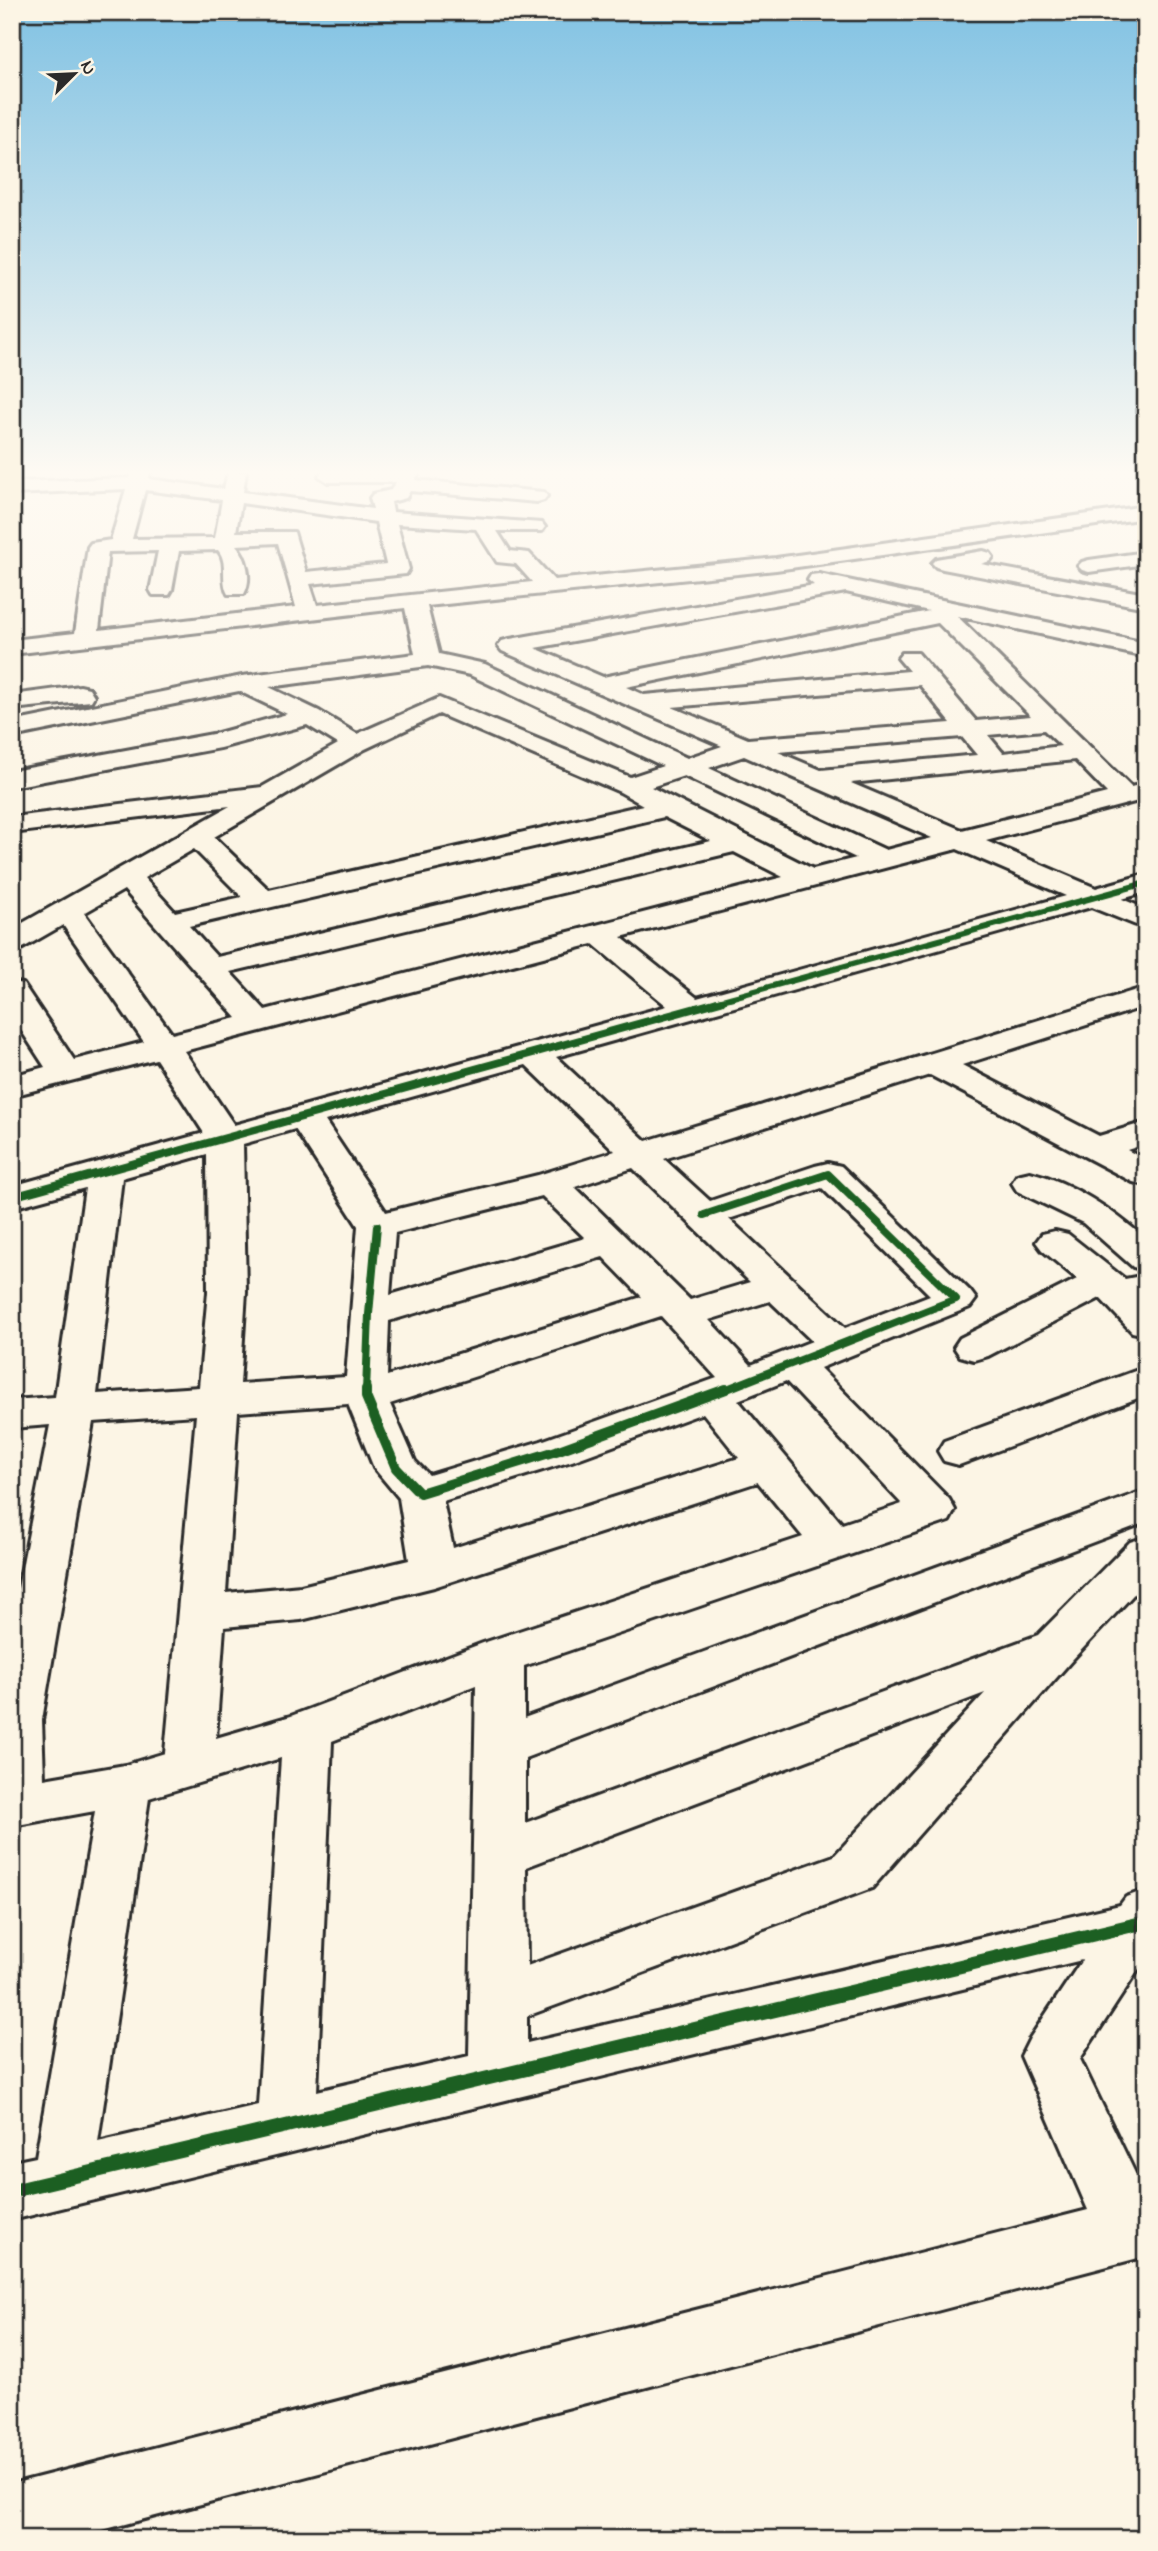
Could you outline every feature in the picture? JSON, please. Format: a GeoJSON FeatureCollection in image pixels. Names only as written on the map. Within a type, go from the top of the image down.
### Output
{"type":"FeatureCollection","features":[{"type":"Feature","properties":{"kind":"street"},"geometry":{"type":"LineString","coordinates":[[86,639],[92,591]]}},
{"type":"Feature","properties":{"kind":"street"},"geometry":{"type":"LineString","coordinates":[[301,591],[309,612]]}},
{"type":"Feature","properties":{"kind":"street"},"geometry":{"type":"LineString","coordinates":[[12,647],[309,612],[518,591]]}},
{"type":"Feature","properties":{"kind":"street"},"geometry":{"type":"LineString","coordinates":[[831,591],[847,597]]}},
{"type":"Feature","properties":{"kind":"street"},"geometry":{"type":"LineString","coordinates":[[1093,591],[1146,601]]}},
{"type":"Feature","properties":{"kind":"street"},"geometry":{"type":"LineString","coordinates":[[1141,660],[1108,642],[940,611],[901,598],[847,597],[510,646],[1146,920]]}},
{"type":"Feature","properties":{"kind":"street"},"geometry":{"type":"LineString","coordinates":[[415,601],[428,659]]}},
{"type":"Feature","properties":{"kind":"street"},"geometry":{"type":"LineString","coordinates":[[600,685],[884,627],[940,611]]}},
{"type":"Feature","properties":{"kind":"street"},"geometry":{"type":"LineString","coordinates":[[940,611],[1081,752],[1136,793]]}},
{"type":"Feature","properties":{"kind":"street"},"geometry":{"type":"LineString","coordinates":[[884,627],[996,761]]}},
{"type":"Feature","properties":{"kind":"street"},"geometry":{"type":"LineString","coordinates":[[555,665],[595,657]]}},
{"type":"Feature","properties":{"kind":"street"},"geometry":{"type":"LineString","coordinates":[[12,779],[164,726],[242,683],[428,659],[470,666],[882,859]]}},
{"type":"Feature","properties":{"kind":"street"},"geometry":{"type":"LineString","coordinates":[[641,702],[925,677]]}},
{"type":"Feature","properties":{"kind":"street"},"geometry":{"type":"LineString","coordinates":[[242,683],[310,716],[356,744]]}},
{"type":"Feature","properties":{"kind":"street"},"geometry":{"type":"LineString","coordinates":[[12,702],[80,693],[97,715]]}},
{"type":"Feature","properties":{"kind":"street"},"geometry":{"type":"LineString","coordinates":[[919,704],[946,701]]}},
{"type":"Feature","properties":{"kind":"street"},"geometry":{"type":"LineString","coordinates":[[12,942],[356,744],[439,705],[629,786],[667,808],[809,878]]}},
{"type":"Feature","properties":{"kind":"street"},"geometry":{"type":"LineString","coordinates":[[12,730],[97,715],[164,726],[310,716]]}},
{"type":"Feature","properties":{"kind":"street"},"geometry":{"type":"LineString","coordinates":[[691,724],[744,719]]}},
{"type":"Feature","properties":{"kind":"street"},"geometry":{"type":"LineString","coordinates":[[629,786],[745,747],[1051,722]]}},
{"type":"Feature","properties":{"kind":"street"},"geometry":{"type":"LineString","coordinates":[[817,778],[1081,752]]}},
{"type":"Feature","properties":{"kind":"street"},"geometry":{"type":"LineString","coordinates":[[12,825],[272,792]]}},
{"type":"Feature","properties":{"kind":"street"},"geometry":{"type":"LineString","coordinates":[[12,1086],[1136,793]]}},
{"type":"Feature","properties":{"kind":"street"},"geometry":{"type":"LineString","coordinates":[[169,922],[667,808]]}},
{"type":"Feature","properties":{"kind":"street"},"geometry":{"type":"LineString","coordinates":[[196,836],[263,901]]}},
{"type":"Feature","properties":{"kind":"street"},"geometry":{"type":"LineString","coordinates":[[210,968],[737,843]]}},
{"type":"Feature","properties":{"kind":"street"},"geometry":{"type":"LineString","coordinates":[[127,876],[258,1022]]}},
{"type":"Feature","properties":{"kind":"street"},"geometry":{"type":"LineString","coordinates":[[12,1197],[1146,883]]}},
{"type":"Feature","properties":{"kind":"street"},"geometry":{"type":"LineString","coordinates":[[67,910],[164,1046],[225,1138],[227,1292],[189,1766]]}},
{"type":"Feature","properties":{"kind":"street"},"geometry":{"type":"LineString","coordinates":[[598,933],[691,1009]]}},
{"type":"Feature","properties":{"kind":"street"},"geometry":{"type":"LineString","coordinates":[[12,991],[65,1072]]}},
{"type":"Feature","properties":{"kind":"street"},"geometry":{"type":"LineString","coordinates":[[377,1226],[550,1183],[1146,996]]}},
{"type":"Feature","properties":{"kind":"street"},"geometry":{"type":"LineString","coordinates":[[533,1053],[839,1345]]}},
{"type":"Feature","properties":{"kind":"street"},"geometry":{"type":"LineString","coordinates":[[933,1063],[1146,1174]]}},
{"type":"Feature","properties":{"kind":"street"},"geometry":{"type":"LineString","coordinates":[[304,1116],[377,1226],[369,1314],[367,1393],[396,1468],[421,1493],[434,1571]]}},
{"type":"Feature","properties":{"kind":"street"},"geometry":{"type":"LineString","coordinates":[[1097,1149],[1146,1132]]}},
{"type":"Feature","properties":{"kind":"street"},"geometry":{"type":"LineString","coordinates":[[105,1171],[74,1411],[17,1720],[16,1805],[125,1785],[313,1729]]}},
{"type":"Feature","properties":{"kind":"street"},"geometry":{"type":"LineString","coordinates":[[421,1493],[510,1468],[728,1389],[956,1299],[828,1174],[704,1215]]}},
{"type":"Feature","properties":{"kind":"street"},"geometry":{"type":"LineString","coordinates":[[550,1183],[676,1308],[728,1389],[767,1464],[833,1544]]}},
{"type":"Feature","properties":{"kind":"street"},"geometry":{"type":"LineString","coordinates":[[1030,1183],[1096,1215],[1146,1259]]}},
{"type":"Feature","properties":{"kind":"street"},"geometry":{"type":"LineString","coordinates":[[1055,1242],[1122,1287],[1146,1322]]}},
{"type":"Feature","properties":{"kind":"street"},"geometry":{"type":"LineString","coordinates":[[369,1314],[610,1243]]}},
{"type":"Feature","properties":{"kind":"street"},"geometry":{"type":"LineString","coordinates":[[12,1414],[367,1393],[676,1308],[778,1286]]}},
{"type":"Feature","properties":{"kind":"street"},"geometry":{"type":"LineString","coordinates":[[974,1347],[1122,1287]]}},
{"type":"Feature","properties":{"kind":"street"},"geometry":{"type":"LineString","coordinates":[[286,2126],[308,1730],[500,1656],[933,1510],[792,1363]]}},
{"type":"Feature","properties":{"kind":"street"},"geometry":{"type":"LineString","coordinates":[[959,1451],[1146,1380]]}},
{"type":"Feature","properties":{"kind":"street"},"geometry":{"type":"LineString","coordinates":[[201,1612],[301,1603],[434,1571],[767,1464]]}},
{"type":"Feature","properties":{"kind":"street"},"geometry":{"type":"LineString","coordinates":[[500,1747],[1146,1505]]}},
{"type":"Feature","properties":{"kind":"street"},"geometry":{"type":"LineString","coordinates":[[499,2001],[853,1872],[1055,1647],[1146,1553]]}},
{"type":"Feature","properties":{"kind":"street"},"geometry":{"type":"LineString","coordinates":[[500,1854],[1055,1647]]}},
{"type":"Feature","properties":{"kind":"street"},"geometry":{"type":"LineString","coordinates":[[497,2076],[500,1656]]}},
{"type":"Feature","properties":{"kind":"street"},"geometry":{"type":"LineString","coordinates":[[125,1785],[37,2186],[1143,1919]]}},
{"type":"Feature","properties":{"kind":"street"},"geometry":{"type":"LineString","coordinates":[[12,2519],[1137,2228],[1050,2056],[1143,1919]]}},
{"type":"Feature","properties":{"kind":"cycle path"},"geometry":{"type":"LineString","coordinates":[[12,1197],[1146,883]]}},
{"type":"Feature","properties":{"kind":"cycle path"},"geometry":{"type":"LineString","coordinates":[[377,1226],[369,1314],[366,1397],[396,1468],[420,1493],[624,1428],[956,1299],[828,1174],[704,1215]]}},
{"type":"Feature","properties":{"kind":"cycle path"},"geometry":{"type":"LineString","coordinates":[[12,2191],[1146,1922]]}}]}
